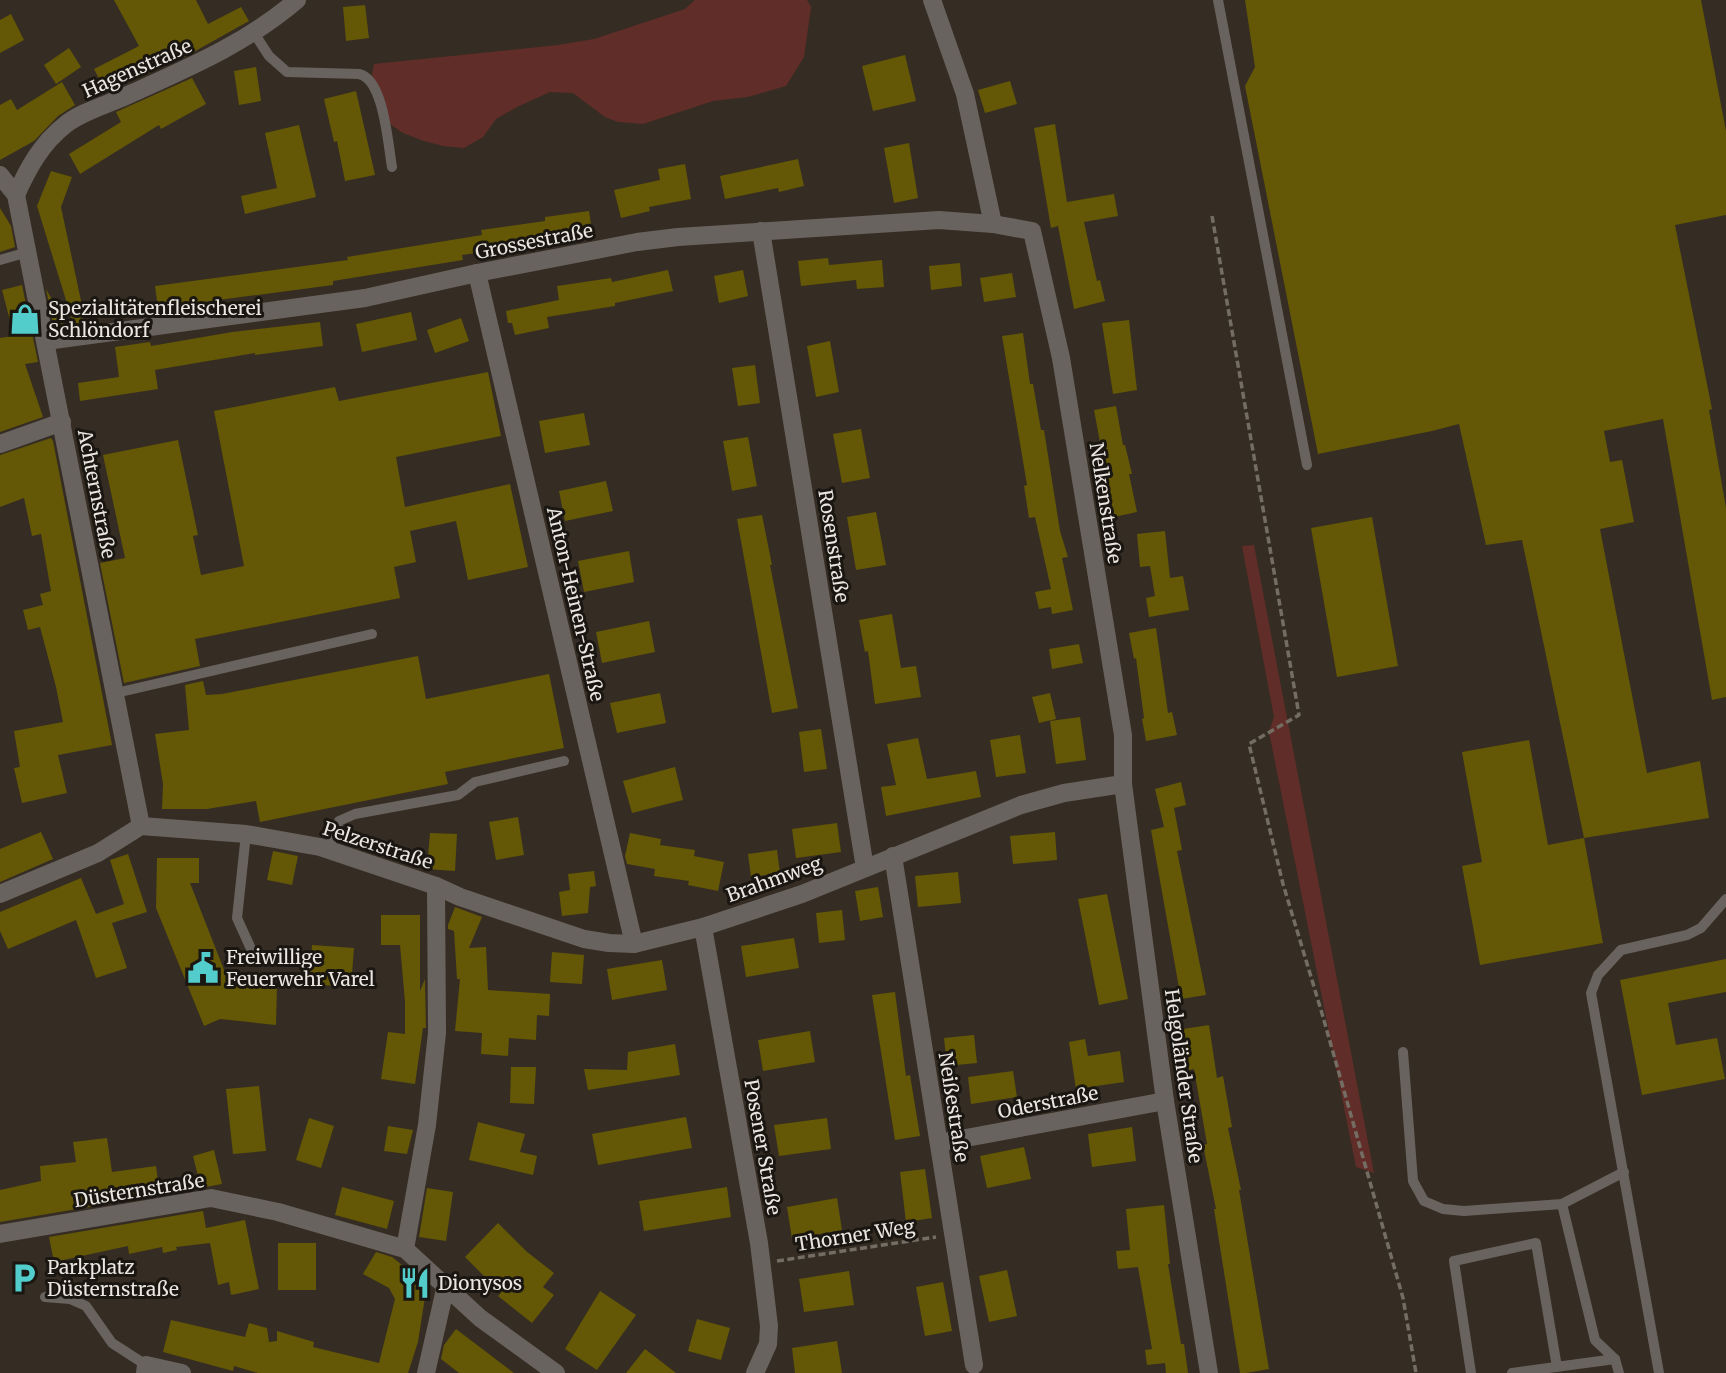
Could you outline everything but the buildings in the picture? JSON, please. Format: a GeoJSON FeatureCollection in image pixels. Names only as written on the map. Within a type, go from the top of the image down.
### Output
{"type":"FeatureCollection","features":[{"type":"Feature","properties":{"kind":"street","name":"Hagenstraße"},"geometry":{"type":"LineString","coordinates":[[16,195],[27,168],[43,145],[66,123],[206,60],[274,20],[297,0]]}},
{"type":"Feature","properties":{"kind":"street"},"geometry":{"type":"LineString","coordinates":[[932,0],[965,94],[993,224]]}},
{"type":"Feature","properties":{"kind":"street","name":"Achternstraße"},"geometry":{"type":"LineString","coordinates":[[0,175],[16,195],[141,826]]}},
{"type":"Feature","properties":{"kind":"street","name":"Grossestraße"},"geometry":{"type":"LineString","coordinates":[[46,341],[365,298],[637,242],[939,220],[993,224],[1032,231]]}},
{"type":"Feature","properties":{"kind":"street","name":"Rosenstraße"},"geometry":{"type":"LineString","coordinates":[[761,231],[865,868]]}},
{"type":"Feature","properties":{"kind":"street","name":"Nelkenstraße"},"geometry":{"type":"LineString","coordinates":[[1032,231],[1061,358],[1123,735],[1123,785]]}},
{"type":"Feature","properties":{"kind":"street","name":"Anton-Heinen-Straße"},"geometry":{"type":"LineString","coordinates":[[477,273],[634,944]]}},
{"type":"Feature","properties":{"kind":"street"},"geometry":{"type":"LineString","coordinates":[[0,444],[62,422]]}},
{"type":"Feature","properties":{"kind":"street","name":"Brahmweg"},"geometry":{"type":"LineString","coordinates":[[436,886],[460,897],[584,939],[634,944],[703,927],[802,894],[1031,801],[1123,785]]}},
{"type":"Feature","properties":{"kind":"street","name":"Helgoländer Straße"},"geometry":{"type":"LineString","coordinates":[[1123,785],[1165,1101],[1209,1373]]}},
{"type":"Feature","properties":{"kind":"street"},"geometry":{"type":"LineString","coordinates":[[0,894],[98,853],[141,826]]}},
{"type":"Feature","properties":{"kind":"street","name":"Pelzerstraße"},"geometry":{"type":"LineString","coordinates":[[141,826],[246,834],[328,850],[436,886],[437,1033],[427,1125],[405,1249]]}},
{"type":"Feature","properties":{"kind":"street","name":"Neißestraße"},"geometry":{"type":"LineString","coordinates":[[892,856],[974,1365]]}},
{"type":"Feature","properties":{"kind":"street","name":"Posener Straße"},"geometry":{"type":"LineString","coordinates":[[703,927],[761,1264],[769,1326],[768,1344],[755,1373]]}},
{"type":"Feature","properties":{"kind":"street","name":"Oderstraße"},"geometry":{"type":"LineString","coordinates":[[939,1143],[1165,1101]]}},
{"type":"Feature","properties":{"kind":"street","name":"Düsternstraße"},"geometry":{"type":"LineString","coordinates":[[0,1234],[211,1198],[278,1212],[405,1249]]}},
{"type":"Feature","properties":{"kind":"street"},"geometry":{"type":"LineString","coordinates":[[405,1249],[480,1318],[556,1373]]}},
{"type":"Feature","properties":{"kind":"street"},"geometry":{"type":"LineString","coordinates":[[426,1373],[446,1285]]}},
{"type":"Feature","properties":{"kind":"street"},"geometry":{"type":"LineString","coordinates":[[145,1369],[182,1373]]}},
{"type":"Feature","properties":{"kind":"lane"},"geometry":{"type":"LineString","coordinates":[[1217,0],[1307,465]]}},
{"type":"Feature","properties":{"kind":"lane"},"geometry":{"type":"LineString","coordinates":[[254,33],[269,56],[287,72],[359,74],[369,78],[379,96],[393,167]]}},
{"type":"Feature","properties":{"kind":"lane"},"geometry":{"type":"LineString","coordinates":[[0,260],[28,252]]}},
{"type":"Feature","properties":{"kind":"lane"},"geometry":{"type":"LineString","coordinates":[[116,693],[372,634]]}},
{"type":"Feature","properties":{"kind":"lane"},"geometry":{"type":"LineString","coordinates":[[328,850],[339,821],[355,814],[458,795],[475,782],[564,761]]}},
{"type":"Feature","properties":{"kind":"lane"},"geometry":{"type":"LineString","coordinates":[[246,834],[237,918],[256,960]]}},
{"type":"Feature","properties":{"kind":"lane"},"geometry":{"type":"LineString","coordinates":[[1659,1373],[1591,993],[1598,975],[1621,950],[1687,935],[1701,928],[1726,899]]}},
{"type":"Feature","properties":{"kind":"lane"},"geometry":{"type":"LineString","coordinates":[[1403,1052],[1413,1181],[1424,1201],[1443,1209],[1464,1210],[1562,1204],[1624,1172]]}},
{"type":"Feature","properties":{"kind":"lane"},"geometry":{"type":"LineString","coordinates":[[1562,1204],[1595,1340],[1615,1359],[1619,1373]]}},
{"type":"Feature","properties":{"kind":"lane"},"geometry":{"type":"LineString","coordinates":[[1471,1373],[1454,1261],[1536,1243],[1558,1367]]}},
{"type":"Feature","properties":{"kind":"lane"},"geometry":{"type":"LineString","coordinates":[[45,1297],[80,1302],[93,1313],[112,1343],[145,1369]]}},
{"type":"Feature","properties":{"kind":"lane"},"geometry":{"type":"LineString","coordinates":[[1512,1373],[1615,1359]]}},
{"type":"Feature","properties":{"kind":"path"},"geometry":{"type":"LineString","coordinates":[[1212,216],[1299,715],[1249,744],[1283,884],[1403,1297],[1416,1373]]}},
{"type":"Feature","properties":{"kind":"path","name":"Thorner Weg"},"geometry":{"type":"LineString","coordinates":[[761,1264],[954,1235]]}},
{"type":"Feature","properties":{"kind":"shaded area"},"geometry":{"type":"Polygon","coordinates":[[[695,0],[807,0],[811,7],[804,57],[786,86],[748,97],[713,101],[643,124],[618,122],[605,117],[573,93],[550,92],[496,119],[483,137],[464,148],[424,141],[403,133],[387,122],[371,82],[374,64],[594,39],[685,9],[695,0]]]}},
{"type":"Feature","properties":{"kind":"shaded area"},"geometry":{"type":"Polygon","coordinates":[[[1254,545],[1374,1173],[1356,1167],[1269,732],[1274,717],[1242,546],[1254,545]]]}},
{"type":"Feature","properties":{"kind":"place","name":"Spezialitätenfleischerei Schlöndorf"},"geometry":{"type":"Point","coordinates":[25,319]}},
{"type":"Feature","properties":{"kind":"place","name":"Freiwillige Feuerwehr Varel"},"geometry":{"type":"Point","coordinates":[203,968]}},
{"type":"Feature","properties":{"kind":"place","name":"Parkplatz Düsternstraße"},"geometry":{"type":"Point","coordinates":[24,1278]}},
{"type":"Feature","properties":{"kind":"place","name":"Dionysos"},"geometry":{"type":"Point","coordinates":[415,1283]}}]}
